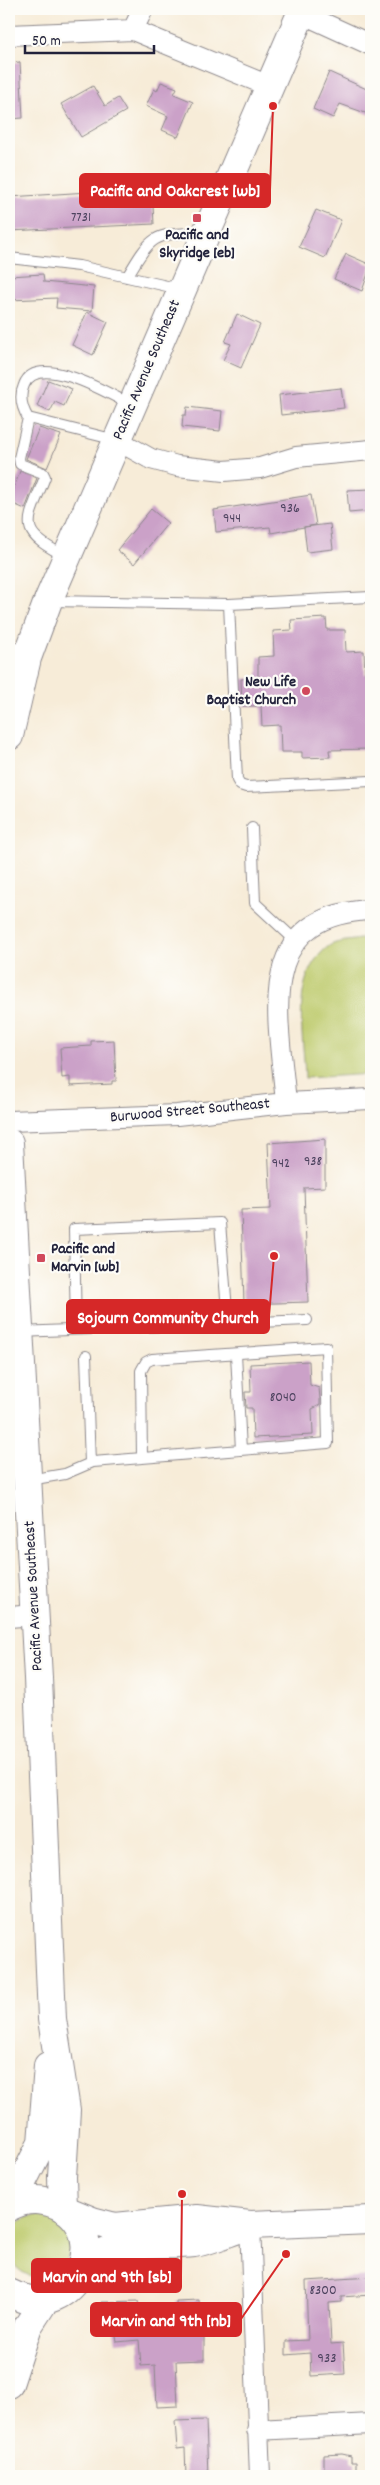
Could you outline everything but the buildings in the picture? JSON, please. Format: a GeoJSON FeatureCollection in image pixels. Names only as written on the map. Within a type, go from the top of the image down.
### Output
{"type":"FeatureCollection","features":[{"type":"Feature","properties":{"kind":"main road","name":"Pacific Avenue Southeast"},"geometry":{"type":"LineString","coordinates":[[9,736],[18,654],[48,602],[68,557],[181,289],[302,11]]}},
{"type":"Feature","properties":{"kind":"main road","name":"Pacific Avenue Southeast"},"geometry":{"type":"LineString","coordinates":[[9,1143],[11,1211],[28,1480],[22,1616],[52,2019],[66,2110],[62,2177],[67,2210]]}},
{"type":"Feature","properties":{"kind":"main road","name":"Pacific Avenue Southeast"},"geometry":{"type":"LineString","coordinates":[[9,2206],[42,2143],[52,2019]]}},
{"type":"Feature","properties":{"kind":"main road"},"geometry":{"type":"LineString","coordinates":[[9,2206],[25,2200],[41,2199],[92,2222],[115,2227],[198,2219],[250,2225],[371,2220]]}},
{"type":"Feature","properties":{"kind":"main road"},"geometry":{"type":"LineString","coordinates":[[67,2210],[80,2225],[86,2241],[86,2258],[80,2274]]}},
{"type":"Feature","properties":{"kind":"main road"},"geometry":{"type":"LineString","coordinates":[[9,2293],[26,2300],[45,2300],[59,2295],[72,2286],[85,2266],[92,2261],[122,2247],[196,2243],[250,2225]]}},
{"type":"Feature","properties":{"kind":"main road"},"geometry":{"type":"LineString","coordinates":[[9,2384],[28,2326],[45,2300]]}},
{"type":"Feature","properties":{"kind":"street"},"geometry":{"type":"LineString","coordinates":[[133,30],[142,9]]}},
{"type":"Feature","properties":{"kind":"street"},"geometry":{"type":"LineString","coordinates":[[302,11],[371,45]]}},
{"type":"Feature","properties":{"kind":"street"},"geometry":{"type":"LineString","coordinates":[[9,35],[133,30],[270,86]]}},
{"type":"Feature","properties":{"kind":"street"},"geometry":{"type":"LineString","coordinates":[[117,440],[151,459],[177,466],[224,471],[260,468],[296,457],[371,450]]}},
{"type":"Feature","properties":{"kind":"street"},"geometry":{"type":"LineString","coordinates":[[286,1102],[277,996],[280,975],[286,956],[296,941],[317,923],[335,914],[371,910]]}},
{"type":"Feature","properties":{"kind":"street","name":"Burwood Street Southeast"},"geometry":{"type":"LineString","coordinates":[[9,1121],[177,1115],[286,1102],[371,1099]]}},
{"type":"Feature","properties":{"kind":"street"},"geometry":{"type":"LineString","coordinates":[[250,2225],[260,2476]]}},
{"type":"Feature","properties":{"kind":"street"},"geometry":{"type":"LineString","coordinates":[[257,2430],[371,2424]]}},
{"type":"Feature","properties":{"kind":"lane"},"geometry":{"type":"LineString","coordinates":[[127,277],[150,242],[162,235],[206,232]]}},
{"type":"Feature","properties":{"kind":"lane"},"geometry":{"type":"LineString","coordinates":[[9,258],[79,266],[181,289]]}},
{"type":"Feature","properties":{"kind":"lane"},"geometry":{"type":"LineString","coordinates":[[68,557],[41,542],[30,531],[28,521],[45,477],[43,473],[20,464],[19,458],[28,418],[23,408],[22,390],[26,380],[36,372],[56,372],[99,388],[132,405]]}},
{"type":"Feature","properties":{"kind":"lane"},"geometry":{"type":"LineString","coordinates":[[28,418],[117,440]]}},
{"type":"Feature","properties":{"kind":"lane"},"geometry":{"type":"LineString","coordinates":[[48,602],[229,604],[371,597]]}},
{"type":"Feature","properties":{"kind":"lane"},"geometry":{"type":"LineString","coordinates":[[229,604],[237,780],[240,785],[246,787],[371,781]]}},
{"type":"Feature","properties":{"kind":"lane"},"geometry":{"type":"LineString","coordinates":[[252,828],[255,903],[296,941]]}},
{"type":"Feature","properties":{"kind":"lane"},"geometry":{"type":"LineString","coordinates":[[76,1329],[74,1229],[220,1223],[228,1323]]}},
{"type":"Feature","properties":{"kind":"lane"},"geometry":{"type":"LineString","coordinates":[[20,1332],[307,1320]]}},
{"type":"Feature","properties":{"kind":"lane"},"geometry":{"type":"LineString","coordinates":[[28,1480],[65,1474],[90,1463],[328,1443],[326,1347],[152,1359],[146,1362],[141,1371],[142,1458]]}},
{"type":"Feature","properties":{"kind":"lane"},"geometry":{"type":"LineString","coordinates":[[236,1354],[241,1450]]}},
{"type":"Feature","properties":{"kind":"lane"},"geometry":{"type":"LineString","coordinates":[[86,1356],[90,1463]]}},
{"type":"Feature","properties":{"kind":"green space"},"geometry":{"type":"Polygon","coordinates":[[[359,939],[371,939],[371,1074],[305,1078],[302,1007],[308,973],[316,959],[332,944],[359,939]]]}},
{"type":"Feature","properties":{"kind":"green space"},"geometry":{"type":"Polygon","coordinates":[[[33,2215],[45,2215],[61,2224],[68,2234],[70,2246],[68,2258],[61,2268],[45,2277],[33,2277],[22,2272],[13,2263],[8,2252],[8,2240],[13,2229],[22,2220],[33,2215]]]}},
{"type":"Feature","properties":{"kind":"place","name":"Pacific and Oakcrest [wb]"},"geometry":{"type":"Point","coordinates":[273,106]}},
{"type":"Feature","properties":{"kind":"place","name":"Pacific and Skyridge [eb]"},"geometry":{"type":"Point","coordinates":[197,218]}},
{"type":"Feature","properties":{"kind":"place","name":"New Life Baptist Church"},"geometry":{"type":"Point","coordinates":[306,691]}},
{"type":"Feature","properties":{"kind":"place","name":"Sojourn Community Church"},"geometry":{"type":"Point","coordinates":[274,1256]}},
{"type":"Feature","properties":{"kind":"place","name":"Pacific and Marvin [wb]"},"geometry":{"type":"Point","coordinates":[41,1258]}},
{"type":"Feature","properties":{"kind":"place","name":"Marvin and 9th [sb]"},"geometry":{"type":"Point","coordinates":[182,2194]}},
{"type":"Feature","properties":{"kind":"place","name":"Marvin and 9th [nb]"},"geometry":{"type":"Point","coordinates":[286,2254]}}]}
